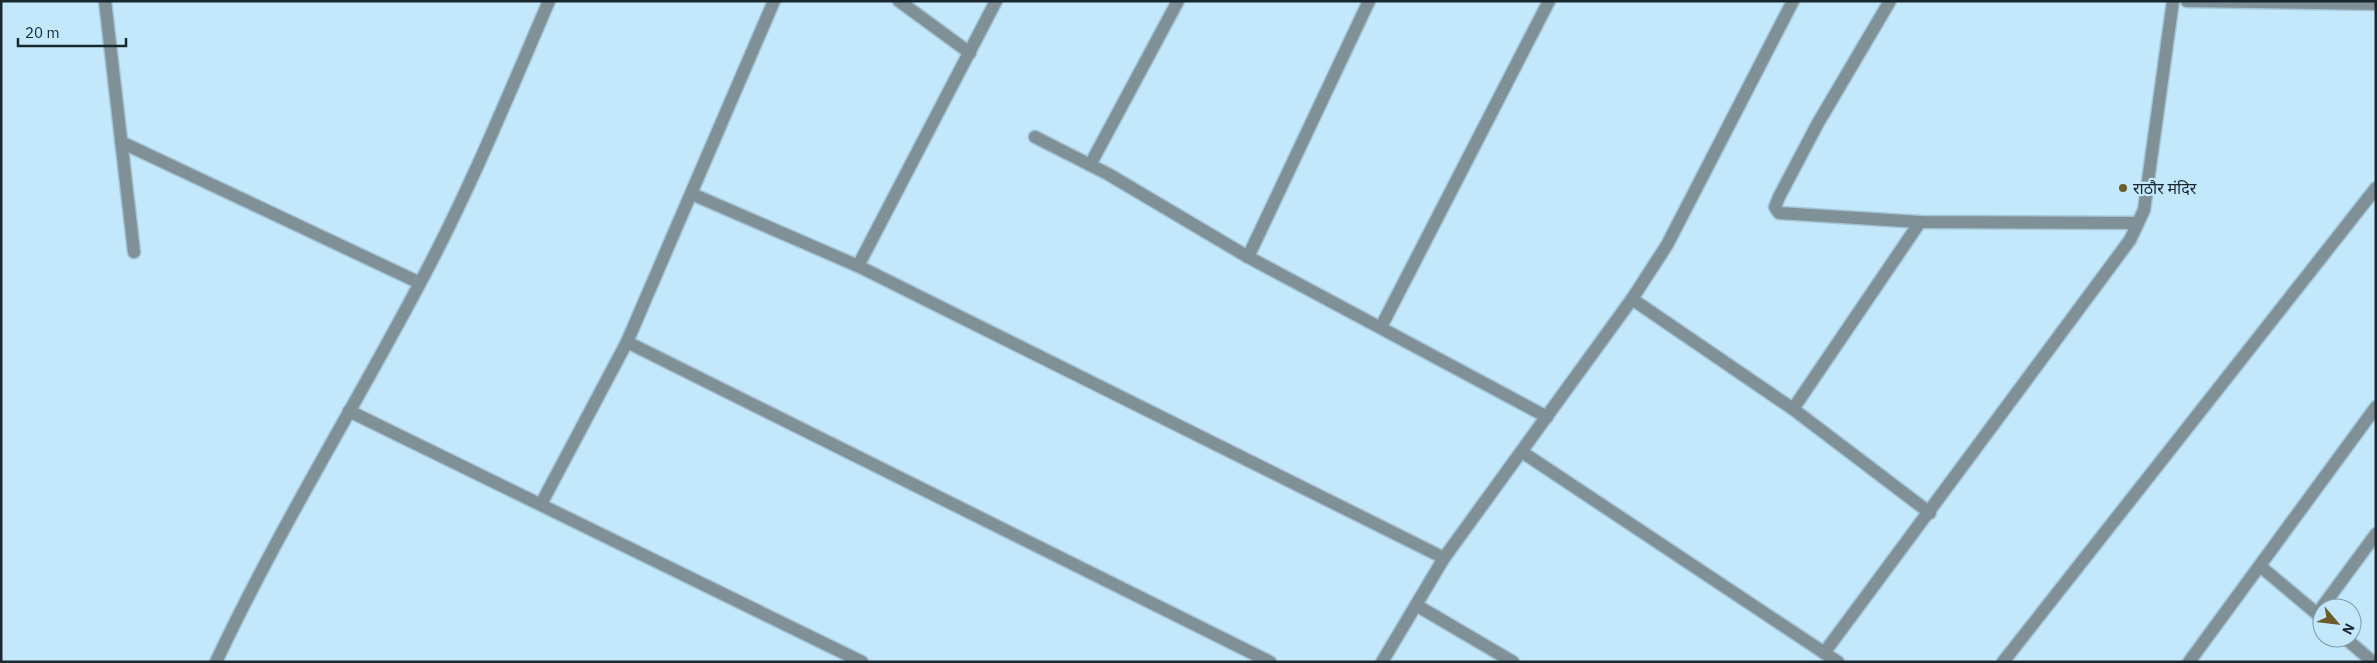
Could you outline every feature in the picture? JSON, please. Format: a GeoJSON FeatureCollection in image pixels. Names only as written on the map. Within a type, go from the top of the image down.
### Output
{"type":"FeatureCollection","features":[{"type":"Feature","properties":{"kind":"street"},"geometry":{"type":"LineString","coordinates":[[105,1],[134,252]]}},
{"type":"Feature","properties":{"kind":"street"},"geometry":{"type":"LineString","coordinates":[[216,662],[250,590],[420,283],[494,128],[549,1]]}},
{"type":"Feature","properties":{"kind":"street"},"geometry":{"type":"LineString","coordinates":[[541,504],[627,342],[774,1]]}},
{"type":"Feature","properties":{"kind":"street"},"geometry":{"type":"LineString","coordinates":[[899,1],[970,53]]}},
{"type":"Feature","properties":{"kind":"street"},"geometry":{"type":"LineString","coordinates":[[858,266],[996,1]]}},
{"type":"Feature","properties":{"kind":"street"},"geometry":{"type":"LineString","coordinates":[[1090,165],[1178,1]]}},
{"type":"Feature","properties":{"kind":"street"},"geometry":{"type":"LineString","coordinates":[[1248,257],[1369,1]]}},
{"type":"Feature","properties":{"kind":"street"},"geometry":{"type":"LineString","coordinates":[[1381,327],[1549,1]]}},
{"type":"Feature","properties":{"kind":"street"},"geometry":{"type":"LineString","coordinates":[[1382,662],[1444,558],[1632,299],[1667,245],[1793,1]]}},
{"type":"Feature","properties":{"kind":"street"},"geometry":{"type":"LineString","coordinates":[[1890,1],[1818,123],[1775,206],[1779,213],[1920,222],[2138,223]]}},
{"type":"Feature","properties":{"kind":"street"},"geometry":{"type":"LineString","coordinates":[[1824,653],[1930,513],[2130,240],[2144,210],[2173,1]]}},
{"type":"Feature","properties":{"kind":"street"},"geometry":{"type":"LineString","coordinates":[[2187,1],[2376,4]]}},
{"type":"Feature","properties":{"kind":"street"},"geometry":{"type":"LineString","coordinates":[[1035,137],[1090,165],[1248,257],[1547,417]]}},
{"type":"Feature","properties":{"kind":"street"},"geometry":{"type":"LineString","coordinates":[[121,142],[420,283]]}},
{"type":"Feature","properties":{"kind":"street"},"geometry":{"type":"LineString","coordinates":[[2003,662],[2376,188]]}},
{"type":"Feature","properties":{"kind":"street"},"geometry":{"type":"LineString","coordinates":[[692,194],[858,266],[1444,558]]}},
{"type":"Feature","properties":{"kind":"street"},"geometry":{"type":"LineString","coordinates":[[1793,409],[1920,222]]}},
{"type":"Feature","properties":{"kind":"street"},"geometry":{"type":"LineString","coordinates":[[1632,299],[1793,409],[1930,513]]}},
{"type":"Feature","properties":{"kind":"street"},"geometry":{"type":"LineString","coordinates":[[627,342],[1270,662]]}},
{"type":"Feature","properties":{"kind":"street"},"geometry":{"type":"LineString","coordinates":[[2189,662],[2376,407]]}},
{"type":"Feature","properties":{"kind":"street"},"geometry":{"type":"LineString","coordinates":[[349,411],[862,662]]}},
{"type":"Feature","properties":{"kind":"street"},"geometry":{"type":"LineString","coordinates":[[1522,452],[1838,662]]}},
{"type":"Feature","properties":{"kind":"street"},"geometry":{"type":"LineString","coordinates":[[2332,598],[2376,534]]}},
{"type":"Feature","properties":{"kind":"street"},"geometry":{"type":"LineString","coordinates":[[2260,566],[2312,609]]}},
{"type":"Feature","properties":{"kind":"street"},"geometry":{"type":"LineString","coordinates":[[1416,605],[1512,662]]}},
{"type":"Feature","properties":{"kind":"street"},"geometry":{"type":"LineString","coordinates":[[2357,648],[2373,662]]}},
{"type":"Feature","properties":{"kind":"place","name":"राठौर मंदिर"},"geometry":{"type":"Point","coordinates":[2123,188]}}]}
